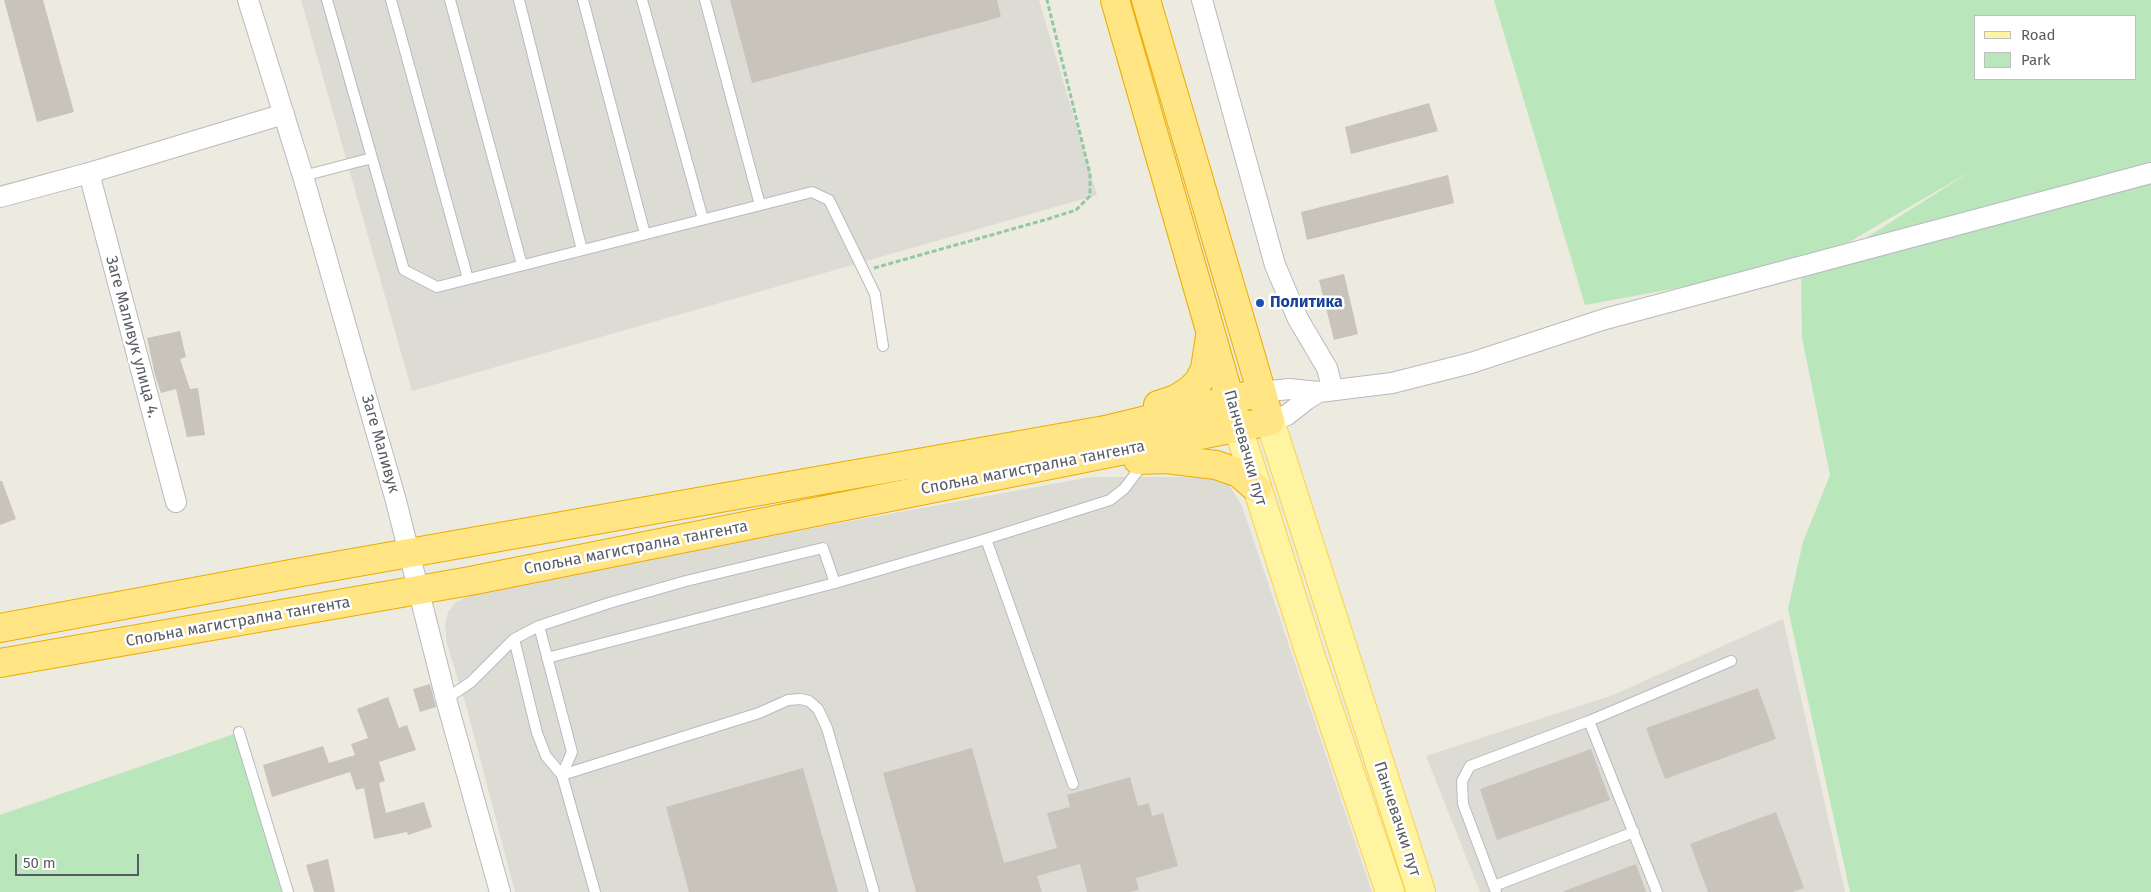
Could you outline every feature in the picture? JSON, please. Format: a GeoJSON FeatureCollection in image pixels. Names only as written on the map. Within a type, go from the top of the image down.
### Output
{"type":"FeatureCollection","features":[{"type":"Feature","properties":{"kind":"highway","name":"Панчевачки пут"},"geometry":{"type":"LineString","coordinates":[[1115,0],[1238,427]]}},
{"type":"Feature","properties":{"kind":"highway","name":"Панчевачки пут"},"geometry":{"type":"LineString","coordinates":[[1146,0],[1270,421]]}},
{"type":"Feature","properties":{"kind":"highway"},"geometry":{"type":"LineString","coordinates":[[1105,430],[1143,409],[1176,399],[1190,390],[1199,381],[1205,369],[1211,332]]}},
{"type":"Feature","properties":{"kind":"highway","name":"Спољна магистрална тангента"},"geometry":{"type":"LineString","coordinates":[[0,628],[410,553],[1105,430],[1262,392]]}},
{"type":"Feature","properties":{"kind":"highway","name":"Спољна магистрална тангента"},"geometry":{"type":"LineString","coordinates":[[0,663],[419,590],[1270,421]]}},
{"type":"Feature","properties":{"kind":"highway"},"geometry":{"type":"LineString","coordinates":[[1074,460],[1099,464],[1147,459],[1180,460],[1216,465],[1239,473],[1257,489]]}},
{"type":"Feature","properties":{"kind":"main road","name":"Панчевачки пут"},"geometry":{"type":"LineString","coordinates":[[1270,421],[1421,892]]}},
{"type":"Feature","properties":{"kind":"main road","name":"Панчевачки пут"},"geometry":{"type":"LineString","coordinates":[[1238,427],[1390,892]]}},
{"type":"Feature","properties":{"kind":"street","name":"Заге Маливук"},"geometry":{"type":"LineString","coordinates":[[248,0],[303,176],[410,553],[446,699],[500,892]]}},
{"type":"Feature","properties":{"kind":"street"},"geometry":{"type":"LineString","coordinates":[[1202,0],[1275,265],[1298,319],[1321,355],[1326,391]]}},
{"type":"Feature","properties":{"kind":"street"},"geometry":{"type":"LineString","coordinates":[[0,197],[89,173],[284,114]]}},
{"type":"Feature","properties":{"kind":"street","name":"Заге Маливук улица 4."},"geometry":{"type":"LineString","coordinates":[[89,173],[176,502]]}},
{"type":"Feature","properties":{"kind":"street"},"geometry":{"type":"LineString","coordinates":[[1262,392],[1289,389],[1326,391],[1392,383],[1471,363],[1614,317],[2151,173]]}},
{"type":"Feature","properties":{"kind":"street"},"geometry":{"type":"LineString","coordinates":[[1270,421],[1287,416],[1306,400],[1326,391]]}},
{"type":"Feature","properties":{"kind":"lane"},"geometry":{"type":"LineString","coordinates":[[327,0],[404,270],[437,287],[812,192],[829,200],[864,270],[875,294],[883,346]]}},
{"type":"Feature","properties":{"kind":"lane"},"geometry":{"type":"LineString","coordinates":[[391,0],[468,279]]}},
{"type":"Feature","properties":{"kind":"lane"},"geometry":{"type":"LineString","coordinates":[[450,0],[522,265]]}},
{"type":"Feature","properties":{"kind":"lane"},"geometry":{"type":"LineString","coordinates":[[519,0],[582,250]]}},
{"type":"Feature","properties":{"kind":"lane"},"geometry":{"type":"LineString","coordinates":[[583,0],[645,234]]}},
{"type":"Feature","properties":{"kind":"lane"},"geometry":{"type":"LineString","coordinates":[[642,0],[703,220]]}},
{"type":"Feature","properties":{"kind":"lane"},"geometry":{"type":"LineString","coordinates":[[705,0],[760,205]]}},
{"type":"Feature","properties":{"kind":"lane"},"geometry":{"type":"LineString","coordinates":[[303,176],[372,158]]}},
{"type":"Feature","properties":{"kind":"lane"},"geometry":{"type":"LineString","coordinates":[[546,658],[835,582],[986,539],[1110,500],[1124,489],[1147,459]]}},
{"type":"Feature","properties":{"kind":"lane"},"geometry":{"type":"LineString","coordinates":[[986,539],[1074,784]]}},
{"type":"Feature","properties":{"kind":"lane"},"geometry":{"type":"LineString","coordinates":[[446,699],[471,682],[514,639],[539,626],[609,603],[686,581],[823,548],[835,582]]}},
{"type":"Feature","properties":{"kind":"lane"},"geometry":{"type":"LineString","coordinates":[[539,626],[572,752],[562,775]]}},
{"type":"Feature","properties":{"kind":"lane"},"geometry":{"type":"LineString","coordinates":[[514,639],[537,733],[546,756],[562,775],[595,892]]}},
{"type":"Feature","properties":{"kind":"lane"},"geometry":{"type":"LineString","coordinates":[[1634,832],[1495,889],[1463,804],[1462,782],[1470,766],[1589,721],[1731,661]]}},
{"type":"Feature","properties":{"kind":"lane"},"geometry":{"type":"LineString","coordinates":[[562,775],[759,712],[788,700],[800,699],[809,701],[818,709],[827,728],[874,892]]}},
{"type":"Feature","properties":{"kind":"lane"},"geometry":{"type":"LineString","coordinates":[[1589,721],[1658,892]]}},
{"type":"Feature","properties":{"kind":"lane"},"geometry":{"type":"LineString","coordinates":[[239,732],[288,892]]}},
{"type":"Feature","properties":{"kind":"path"},"geometry":{"type":"LineString","coordinates":[[864,270],[1076,210],[1090,196],[1090,174],[1048,0]]}},
{"type":"Feature","properties":{"kind":"shaded area"},"geometry":{"type":"Polygon","coordinates":[[[301,0],[1039,0],[1097,195],[412,391],[301,0]]]}},
{"type":"Feature","properties":{"kind":"shaded area"},"geometry":{"type":"Polygon","coordinates":[[[1091,477],[1205,477],[1228,483],[1242,506],[1372,892],[515,892],[467,709],[447,644],[445,626],[448,612],[456,602],[473,594],[568,573],[1091,477]]]}},
{"type":"Feature","properties":{"kind":"shaded area"},"geometry":{"type":"Polygon","coordinates":[[[1783,619],[1845,892],[1480,892],[1426,756],[1613,695],[1783,619]]]}},
{"type":"Feature","properties":{"kind":"green space"},"geometry":{"type":"Polygon","coordinates":[[[1494,0],[2151,0],[2151,892],[1850,892],[1788,609],[1803,542],[1830,475],[1802,338],[1801,279],[1973,170],[1813,263],[1585,305],[1494,0]]]}},
{"type":"Feature","properties":{"kind":"green space"},"geometry":{"type":"Polygon","coordinates":[[[237,733],[287,892],[0,892],[0,815],[237,733]]]}},
{"type":"Feature","properties":{"kind":"building"},"geometry":{"type":"Polygon","coordinates":[[[4,0],[43,0],[74,112],[37,122],[4,0]]]}},
{"type":"Feature","properties":{"kind":"building"},"geometry":{"type":"Polygon","coordinates":[[[730,0],[997,0],[1001,17],[752,83],[730,0]]]}},
{"type":"Feature","properties":{"kind":"building"},"geometry":{"type":"Polygon","coordinates":[[[1429,103],[1438,131],[1351,154],[1345,127],[1429,103]]]}},
{"type":"Feature","properties":{"kind":"building"},"geometry":{"type":"Polygon","coordinates":[[[1448,175],[1454,203],[1307,240],[1301,212],[1448,175]]]}},
{"type":"Feature","properties":{"kind":"building"},"geometry":{"type":"Polygon","coordinates":[[[1344,274],[1358,334],[1334,340],[1319,280],[1344,274]]]}},
{"type":"Feature","properties":{"kind":"building"},"geometry":{"type":"Polygon","coordinates":[[[180,331],[186,357],[180,359],[190,389],[198,388],[205,435],[187,437],[176,389],[161,393],[155,375],[147,338],[180,331]]]}},
{"type":"Feature","properties":{"kind":"building"},"geometry":{"type":"Polygon","coordinates":[[[0,481],[2,481],[16,519],[0,525],[0,481]]]}},
{"type":"Feature","properties":{"kind":"building"},"geometry":{"type":"Polygon","coordinates":[[[430,684],[436,707],[420,712],[413,689],[430,684]]]}},
{"type":"Feature","properties":{"kind":"building"},"geometry":{"type":"Polygon","coordinates":[[[1758,688],[1776,739],[1665,779],[1646,728],[1758,688]]]}},
{"type":"Feature","properties":{"kind":"building"},"geometry":{"type":"Polygon","coordinates":[[[388,697],[399,728],[407,725],[416,750],[379,762],[385,781],[379,783],[386,813],[424,802],[432,827],[408,835],[407,832],[374,839],[364,788],[356,790],[350,772],[272,797],[263,765],[323,746],[329,763],[355,755],[351,744],[368,738],[357,709],[388,697]]]}},
{"type":"Feature","properties":{"kind":"building"},"geometry":{"type":"Polygon","coordinates":[[[972,748],[1004,863],[1057,848],[1047,813],[1070,807],[1067,795],[1130,777],[1138,806],[1149,803],[1152,816],[1163,813],[1178,866],[1136,878],[1139,890],[1130,892],[1087,892],[1080,864],[1037,876],[1042,892],[916,892],[883,773],[972,748]]]}},
{"type":"Feature","properties":{"kind":"building"},"geometry":{"type":"Polygon","coordinates":[[[1591,749],[1610,800],[1497,840],[1480,789],[1591,749]]]}},
{"type":"Feature","properties":{"kind":"building"},"geometry":{"type":"Polygon","coordinates":[[[803,768],[838,892],[689,892],[666,807],[803,768]]]}},
{"type":"Feature","properties":{"kind":"building"},"geometry":{"type":"Polygon","coordinates":[[[1776,812],[1804,888],[1792,892],[1708,892],[1690,844],[1776,812]]]}},
{"type":"Feature","properties":{"kind":"building"},"geometry":{"type":"Polygon","coordinates":[[[328,859],[335,892],[314,892],[306,865],[328,859]]]}},
{"type":"Feature","properties":{"kind":"building"},"geometry":{"type":"Polygon","coordinates":[[[1636,864],[1646,892],[1564,892],[1564,891],[1636,864]]]}},
{"type":"Feature","properties":{"kind":"place","name":"Политика"},"geometry":{"type":"Point","coordinates":[1260,303]}}]}
